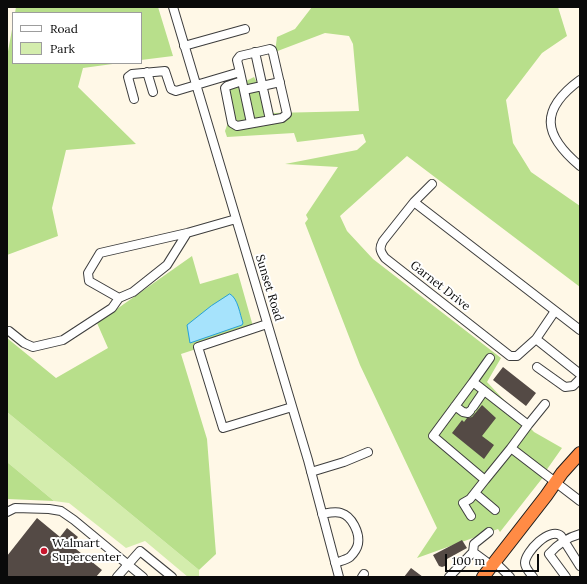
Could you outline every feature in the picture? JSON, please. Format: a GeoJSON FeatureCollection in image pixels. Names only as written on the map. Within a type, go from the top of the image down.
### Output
{"type":"FeatureCollection","features":[{"type":"Feature","properties":{"kind":"highway"},"geometry":{"type":"LineString","coordinates":[[483,577],[556,483],[562,473],[580,453]]}},
{"type":"Feature","properties":{"kind":"street","name":"Sunset Road"},"geometry":{"type":"LineString","coordinates":[[173,7],[311,472],[338,577]]}},
{"type":"Feature","properties":{"kind":"street"},"geometry":{"type":"LineString","coordinates":[[184,46],[245,29]]}},
{"type":"Feature","properties":{"kind":"street"},"geometry":{"type":"LineString","coordinates":[[242,81],[227,86],[225,91],[232,123],[237,126],[282,118],[287,114],[272,50],[255,52],[237,58],[252,123]]}},
{"type":"Feature","properties":{"kind":"street"},"geometry":{"type":"LineString","coordinates":[[255,52],[270,120]]}},
{"type":"Feature","properties":{"kind":"street"},"geometry":{"type":"LineString","coordinates":[[134,99],[128,78],[132,74],[165,71],[171,89],[176,91],[240,72]]}},
{"type":"Feature","properties":{"kind":"street"},"geometry":{"type":"LineString","coordinates":[[147,72],[153,92]]}},
{"type":"Feature","properties":{"kind":"street"},"geometry":{"type":"LineString","coordinates":[[580,80],[565,93],[556,104],[552,111],[551,124],[554,138],[558,144],[580,166]]}},
{"type":"Feature","properties":{"kind":"street"},"geometry":{"type":"LineString","coordinates":[[244,90],[280,82]]}},
{"type":"Feature","properties":{"kind":"street","name":"Garnet Drive"},"geometry":{"type":"LineString","coordinates":[[432,184],[414,202],[383,241],[380,252],[385,258],[510,356],[517,356],[536,339],[555,311]]}},
{"type":"Feature","properties":{"kind":"street"},"geometry":{"type":"LineString","coordinates":[[414,202],[580,330]]}},
{"type":"Feature","properties":{"kind":"street"},"geometry":{"type":"LineString","coordinates":[[120,298],[89,281],[88,273],[100,253],[187,233],[236,219]]}},
{"type":"Feature","properties":{"kind":"street"},"geometry":{"type":"LineString","coordinates":[[9,331],[24,343],[33,347],[63,340],[112,308],[120,298],[133,292],[167,265],[187,233]]}},
{"type":"Feature","properties":{"kind":"street"},"geometry":{"type":"LineString","coordinates":[[267,324],[198,347],[223,428],[292,407]]}},
{"type":"Feature","properties":{"kind":"street"},"geometry":{"type":"LineString","coordinates":[[536,339],[580,374]]}},
{"type":"Feature","properties":{"kind":"street"},"geometry":{"type":"LineString","coordinates":[[484,480],[433,436],[490,358]]}},
{"type":"Feature","properties":{"kind":"street"},"geometry":{"type":"LineString","coordinates":[[537,367],[564,386],[573,386],[580,379]]}},
{"type":"Feature","properties":{"kind":"street"},"geometry":{"type":"LineString","coordinates":[[473,382],[528,425]]}},
{"type":"Feature","properties":{"kind":"street"},"geometry":{"type":"LineString","coordinates":[[455,406],[463,412],[468,413],[484,391]]}},
{"type":"Feature","properties":{"kind":"street"},"geometry":{"type":"LineString","coordinates":[[471,516],[463,503],[470,499],[475,493],[545,404]]}},
{"type":"Feature","properties":{"kind":"street"},"geometry":{"type":"LineString","coordinates":[[511,448],[580,501]]}},
{"type":"Feature","properties":{"kind":"street"},"geometry":{"type":"LineString","coordinates":[[311,472],[344,462],[368,452]]}},
{"type":"Feature","properties":{"kind":"street"},"geometry":{"type":"LineString","coordinates":[[475,493],[495,510]]}},
{"type":"Feature","properties":{"kind":"street"},"geometry":{"type":"LineString","coordinates":[[7,512],[15,508],[49,509],[61,511],[143,577]]}},
{"type":"Feature","properties":{"kind":"street"},"geometry":{"type":"LineString","coordinates":[[322,514],[341,513],[348,516],[352,521],[358,535],[359,543],[356,550],[350,557],[335,563]]}},
{"type":"Feature","properties":{"kind":"street"},"geometry":{"type":"LineString","coordinates":[[452,576],[473,552],[474,544],[488,532]]}},
{"type":"Feature","properties":{"kind":"street"},"geometry":{"type":"LineString","coordinates":[[533,577],[525,562],[533,546],[554,532],[558,533],[580,566]]}},
{"type":"Feature","properties":{"kind":"street"},"geometry":{"type":"LineString","coordinates":[[566,577],[549,554],[564,542],[580,534]]}},
{"type":"Feature","properties":{"kind":"street"},"geometry":{"type":"LineString","coordinates":[[117,577],[140,551],[172,577]]}},
{"type":"Feature","properties":{"kind":"street"},"geometry":{"type":"LineString","coordinates":[[473,552],[494,564],[510,577]]}},
{"type":"Feature","properties":{"kind":"green space"},"geometry":{"type":"Polygon","coordinates":[[[16,7],[158,7],[173,56],[142,60],[142,12],[15,12],[16,7]]]}},
{"type":"Feature","properties":{"kind":"green space"},"geometry":{"type":"Polygon","coordinates":[[[312,7],[558,7],[567,36],[542,53],[506,100],[513,143],[531,172],[580,206],[580,287],[407,156],[340,216],[347,231],[373,259],[501,358],[487,382],[534,432],[562,448],[543,475],[544,476],[500,532],[498,529],[417,558],[437,528],[360,365],[305,223],[308,219],[306,215],[338,167],[285,164],[357,150],[366,142],[363,134],[297,142],[294,133],[227,137],[225,131],[231,114],[222,93],[254,77],[273,113],[359,111],[353,44],[349,36],[325,33],[275,52],[277,37],[295,29],[312,7]]]}},
{"type":"Feature","properties":{"kind":"green space"},"geometry":{"type":"Polygon","coordinates":[[[12,30],[12,64],[113,64],[83,68],[78,87],[136,144],[66,150],[52,208],[58,236],[7,255],[7,57],[12,30]]]}},
{"type":"Feature","properties":{"kind":"green space"},"geometry":{"type":"Polygon","coordinates":[[[192,256],[200,284],[238,273],[254,330],[181,354],[207,439],[216,554],[199,570],[7,412],[7,338],[56,378],[108,348],[97,323],[192,256]]]}},
{"type":"Feature","properties":{"kind":"green space"},"geometry":{"type":"Polygon","coordinates":[[[7,412],[199,570],[199,577],[188,577],[145,541],[126,548],[69,503],[54,501],[7,462],[7,412]]]}},
{"type":"Feature","properties":{"kind":"green space"},"geometry":{"type":"Polygon","coordinates":[[[7,462],[54,501],[7,499],[7,462]]]}},
{"type":"Feature","properties":{"kind":"water"},"geometry":{"type":"Polygon","coordinates":[[[230,294],[237,303],[243,323],[242,325],[190,343],[187,325],[211,306],[230,294]]]}},
{"type":"Feature","properties":{"kind":"building"},"geometry":{"type":"Polygon","coordinates":[[[503,367],[536,393],[526,406],[493,380],[503,367]]]}},
{"type":"Feature","properties":{"kind":"building"},"geometry":{"type":"Polygon","coordinates":[[[482,405],[496,418],[482,436],[494,445],[484,459],[452,433],[462,420],[464,422],[467,418],[472,417],[482,405]]]}},
{"type":"Feature","properties":{"kind":"building","name":"Walmart Supercenter"},"geometry":{"type":"Polygon","coordinates":[[[37,518],[60,537],[67,528],[78,537],[71,545],[102,570],[96,577],[7,577],[7,556],[37,518]]]}},
{"type":"Feature","properties":{"kind":"building"},"geometry":{"type":"Polygon","coordinates":[[[462,540],[467,548],[447,559],[445,566],[439,566],[433,555],[462,540]]]}},
{"type":"Feature","properties":{"kind":"building"},"geometry":{"type":"Polygon","coordinates":[[[411,568],[423,577],[404,577],[411,568]]]}},
{"type":"Feature","properties":{"kind":"place","name":"Walmart Supercenter"},"geometry":{"type":"Point","coordinates":[44,551]}}]}
